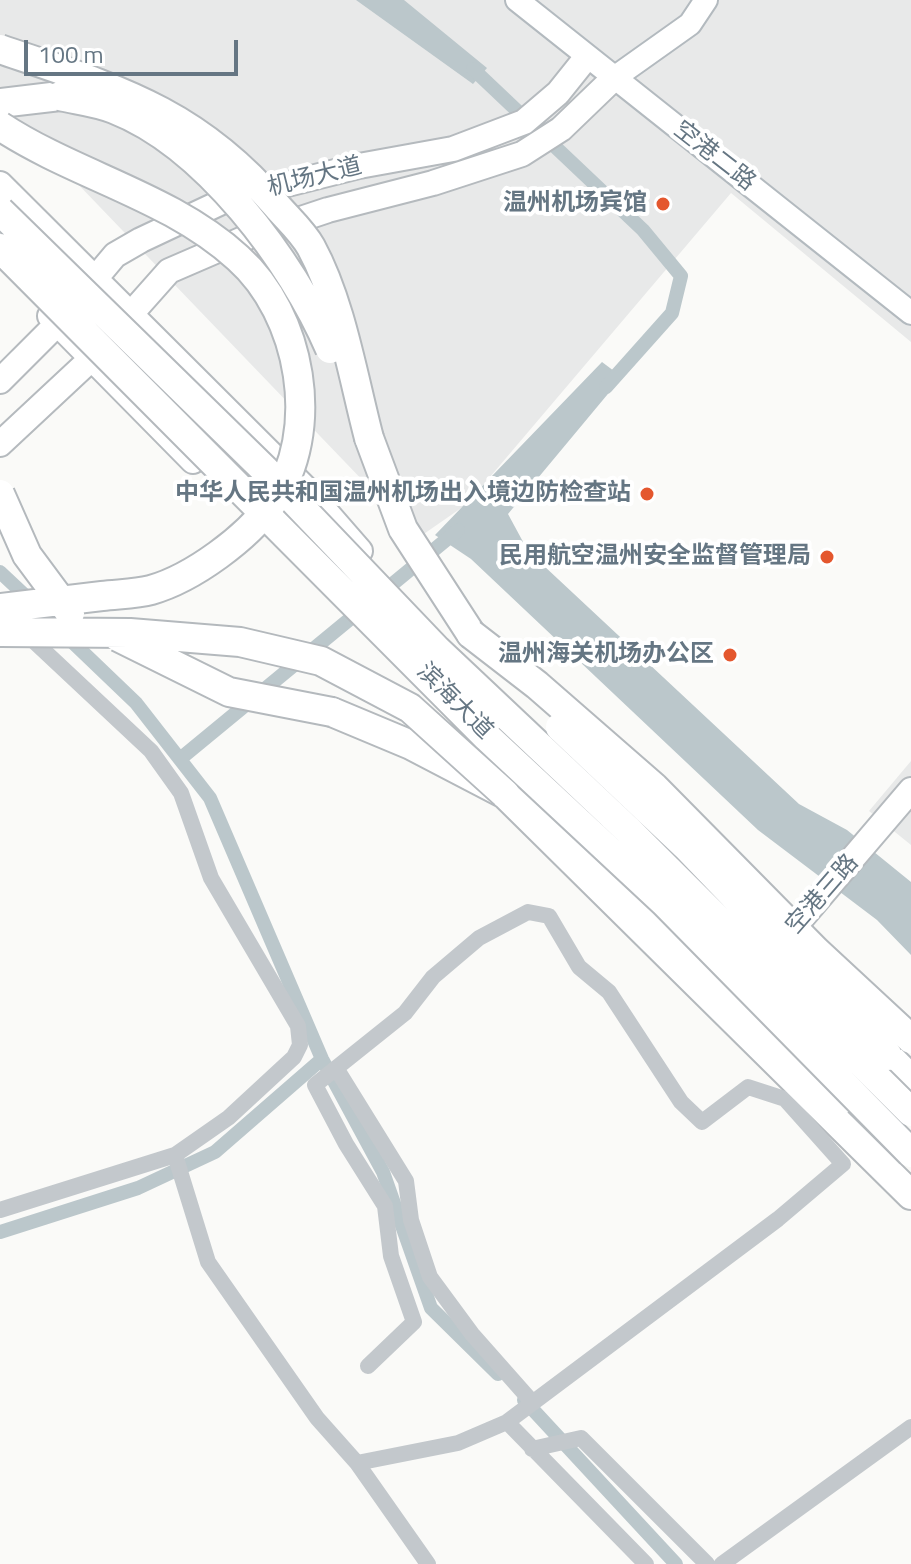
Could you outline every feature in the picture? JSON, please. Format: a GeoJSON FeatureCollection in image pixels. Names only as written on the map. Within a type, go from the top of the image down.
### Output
{"type":"FeatureCollection","features":[{"type":"Feature","properties":{"kind":"highway"},"geometry":{"type":"LineString","coordinates":[[0,49],[126,92],[193,129],[242,165],[310,245],[340,325],[369,438]]}},
{"type":"Feature","properties":{"kind":"highway"},"geometry":{"type":"LineString","coordinates":[[0,103],[60,96],[113,108],[164,137],[218,183],[267,242],[315,313],[369,438],[403,529],[471,634],[546,714],[707,868],[911,1079]]}},
{"type":"Feature","properties":{"kind":"highway"},"geometry":{"type":"LineString","coordinates":[[0,126],[202,229],[240,259],[276,302],[297,366],[298,429],[289,465],[273,502],[220,556],[151,590],[0,608]]}},
{"type":"Feature","properties":{"kind":"highway","name":"滨海大道"},"geometry":{"type":"LineString","coordinates":[[0,211],[264,469],[437,650],[629,831],[911,1112]]}},
{"type":"Feature","properties":{"kind":"highway","name":"滨海大道"},"geometry":{"type":"LineString","coordinates":[[0,248],[487,737],[664,902],[911,1153]]}},
{"type":"Feature","properties":{"kind":"highway"},"geometry":{"type":"LineString","coordinates":[[0,494],[27,555],[70,613],[229,692],[332,712],[411,745],[505,794]]}},
{"type":"Feature","properties":{"kind":"highway"},"geometry":{"type":"LineString","coordinates":[[0,632],[130,633],[240,642],[321,661],[410,708],[505,794],[911,1195]]}},
{"type":"Feature","properties":{"kind":"highway"},"geometry":{"type":"LineString","coordinates":[[471,634],[537,685],[654,787],[816,951],[911,1039]]}},
{"type":"Feature","properties":{"kind":"main road","name":"空港二路"},"geometry":{"type":"LineString","coordinates":[[517,0],[586,58],[911,313]]}},
{"type":"Feature","properties":{"kind":"main road"},"geometry":{"type":"LineString","coordinates":[[614,78],[690,24],[706,0]]}},
{"type":"Feature","properties":{"kind":"main road","name":"机场大道"},"geometry":{"type":"LineString","coordinates":[[0,381],[57,324],[115,255],[167,226],[228,199],[359,166],[453,149],[524,122],[558,93],[586,58]]}},
{"type":"Feature","properties":{"kind":"main road","name":"机场大道"},"geometry":{"type":"LineString","coordinates":[[0,444],[90,360],[169,271],[250,236],[522,154],[561,129],[614,78]]}},
{"type":"Feature","properties":{"kind":"main road"},"geometry":{"type":"LineString","coordinates":[[0,184],[306,489],[402,600],[911,1089]]}},
{"type":"Feature","properties":{"kind":"main road"},"geometry":{"type":"LineString","coordinates":[[0,266],[90,360],[911,1177]]}},
{"type":"Feature","properties":{"kind":"main road","name":"空港三路"},"geometry":{"type":"LineString","coordinates":[[876,844],[911,790]]}},
{"type":"Feature","properties":{"kind":"main road","name":"空港三路"},"geometry":{"type":"LineString","coordinates":[[739,1004],[876,844],[911,812]]}},
{"type":"Feature","properties":{"kind":"street"},"geometry":{"type":"LineString","coordinates":[[0,608],[103,703],[158,761],[181,793],[211,878],[298,1026],[300,1045],[294,1057],[228,1118],[175,1155],[0,1210]]}},
{"type":"Feature","properties":{"kind":"street"},"geometry":{"type":"LineString","coordinates":[[357,1463],[458,1443],[507,1422],[778,1219],[843,1164],[785,1099],[748,1087],[702,1122],[681,1102],[609,992],[579,967],[549,916],[528,912],[479,938],[433,977],[405,1013],[315,1085],[385,1206],[391,1256],[414,1322],[368,1366]]}},
{"type":"Feature","properties":{"kind":"street"},"geometry":{"type":"LineString","coordinates":[[332,1071],[406,1181],[411,1220],[430,1277],[529,1406]]}},
{"type":"Feature","properties":{"kind":"street"},"geometry":{"type":"LineString","coordinates":[[175,1155],[208,1262],[317,1418],[357,1463],[428,1564]]}},
{"type":"Feature","properties":{"kind":"street"},"geometry":{"type":"LineString","coordinates":[[507,1422],[646,1564]]}},
{"type":"Feature","properties":{"kind":"street"},"geometry":{"type":"LineString","coordinates":[[722,1564],[911,1427]]}},
{"type":"Feature","properties":{"kind":"street"},"geometry":{"type":"LineString","coordinates":[[532,1449],[581,1438],[707,1564]]}},
{"type":"Feature","properties":{"kind":"shaded area"},"geometry":{"type":"Polygon","coordinates":[[[0,0],[911,0],[911,342],[731,193],[467,504],[418,538],[0,103],[0,0]]]}},
{"type":"Feature","properties":{"kind":"shaded area"},"geometry":{"type":"Polygon","coordinates":[[[356,0],[404,0],[487,68],[473,84],[356,0]]]}},
{"type":"Feature","properties":{"kind":"shaded area"},"geometry":{"type":"Polygon","coordinates":[[[602,362],[622,377],[508,514],[528,551],[799,804],[847,830],[911,882],[911,955],[877,920],[758,830],[471,559],[435,535],[602,362]]]}},
{"type":"Feature","properties":{"kind":"shaded area"},"geometry":{"type":"Polygon","coordinates":[[[911,761],[911,845],[869,811],[911,761]]]}},
{"type":"Feature","properties":{"kind":"waterway"},"geometry":{"type":"LineString","coordinates":[[473,69],[643,230],[681,276],[672,313],[606,387]]}},
{"type":"Feature","properties":{"kind":"waterway"},"geometry":{"type":"LineString","coordinates":[[378,596],[458,530]]}},
{"type":"Feature","properties":{"kind":"waterway"},"geometry":{"type":"LineString","coordinates":[[0,572],[32,602]]}},
{"type":"Feature","properties":{"kind":"waterway"},"geometry":{"type":"LineString","coordinates":[[180,759],[362,609]]}},
{"type":"Feature","properties":{"kind":"waterway"},"geometry":{"type":"LineString","coordinates":[[64,634],[136,703],[210,798],[322,1059],[383,1172],[431,1308],[498,1374]]}},
{"type":"Feature","properties":{"kind":"waterway"},"geometry":{"type":"LineString","coordinates":[[0,1232],[138,1188],[215,1152],[322,1059]]}},
{"type":"Feature","properties":{"kind":"waterway"},"geometry":{"type":"LineString","coordinates":[[524,1400],[676,1564]]}},
{"type":"Feature","properties":{"kind":"place","name":"温州机场宾馆"},"geometry":{"type":"Point","coordinates":[663,204]}},
{"type":"Feature","properties":{"kind":"place","name":"中华人民共和国温州机场出入境边防检查站"},"geometry":{"type":"Point","coordinates":[647,494]}},
{"type":"Feature","properties":{"kind":"place","name":"民用航空温州安全监督管理局"},"geometry":{"type":"Point","coordinates":[827,557]}},
{"type":"Feature","properties":{"kind":"place","name":"温州海关机场办公区"},"geometry":{"type":"Point","coordinates":[730,655]}}]}
